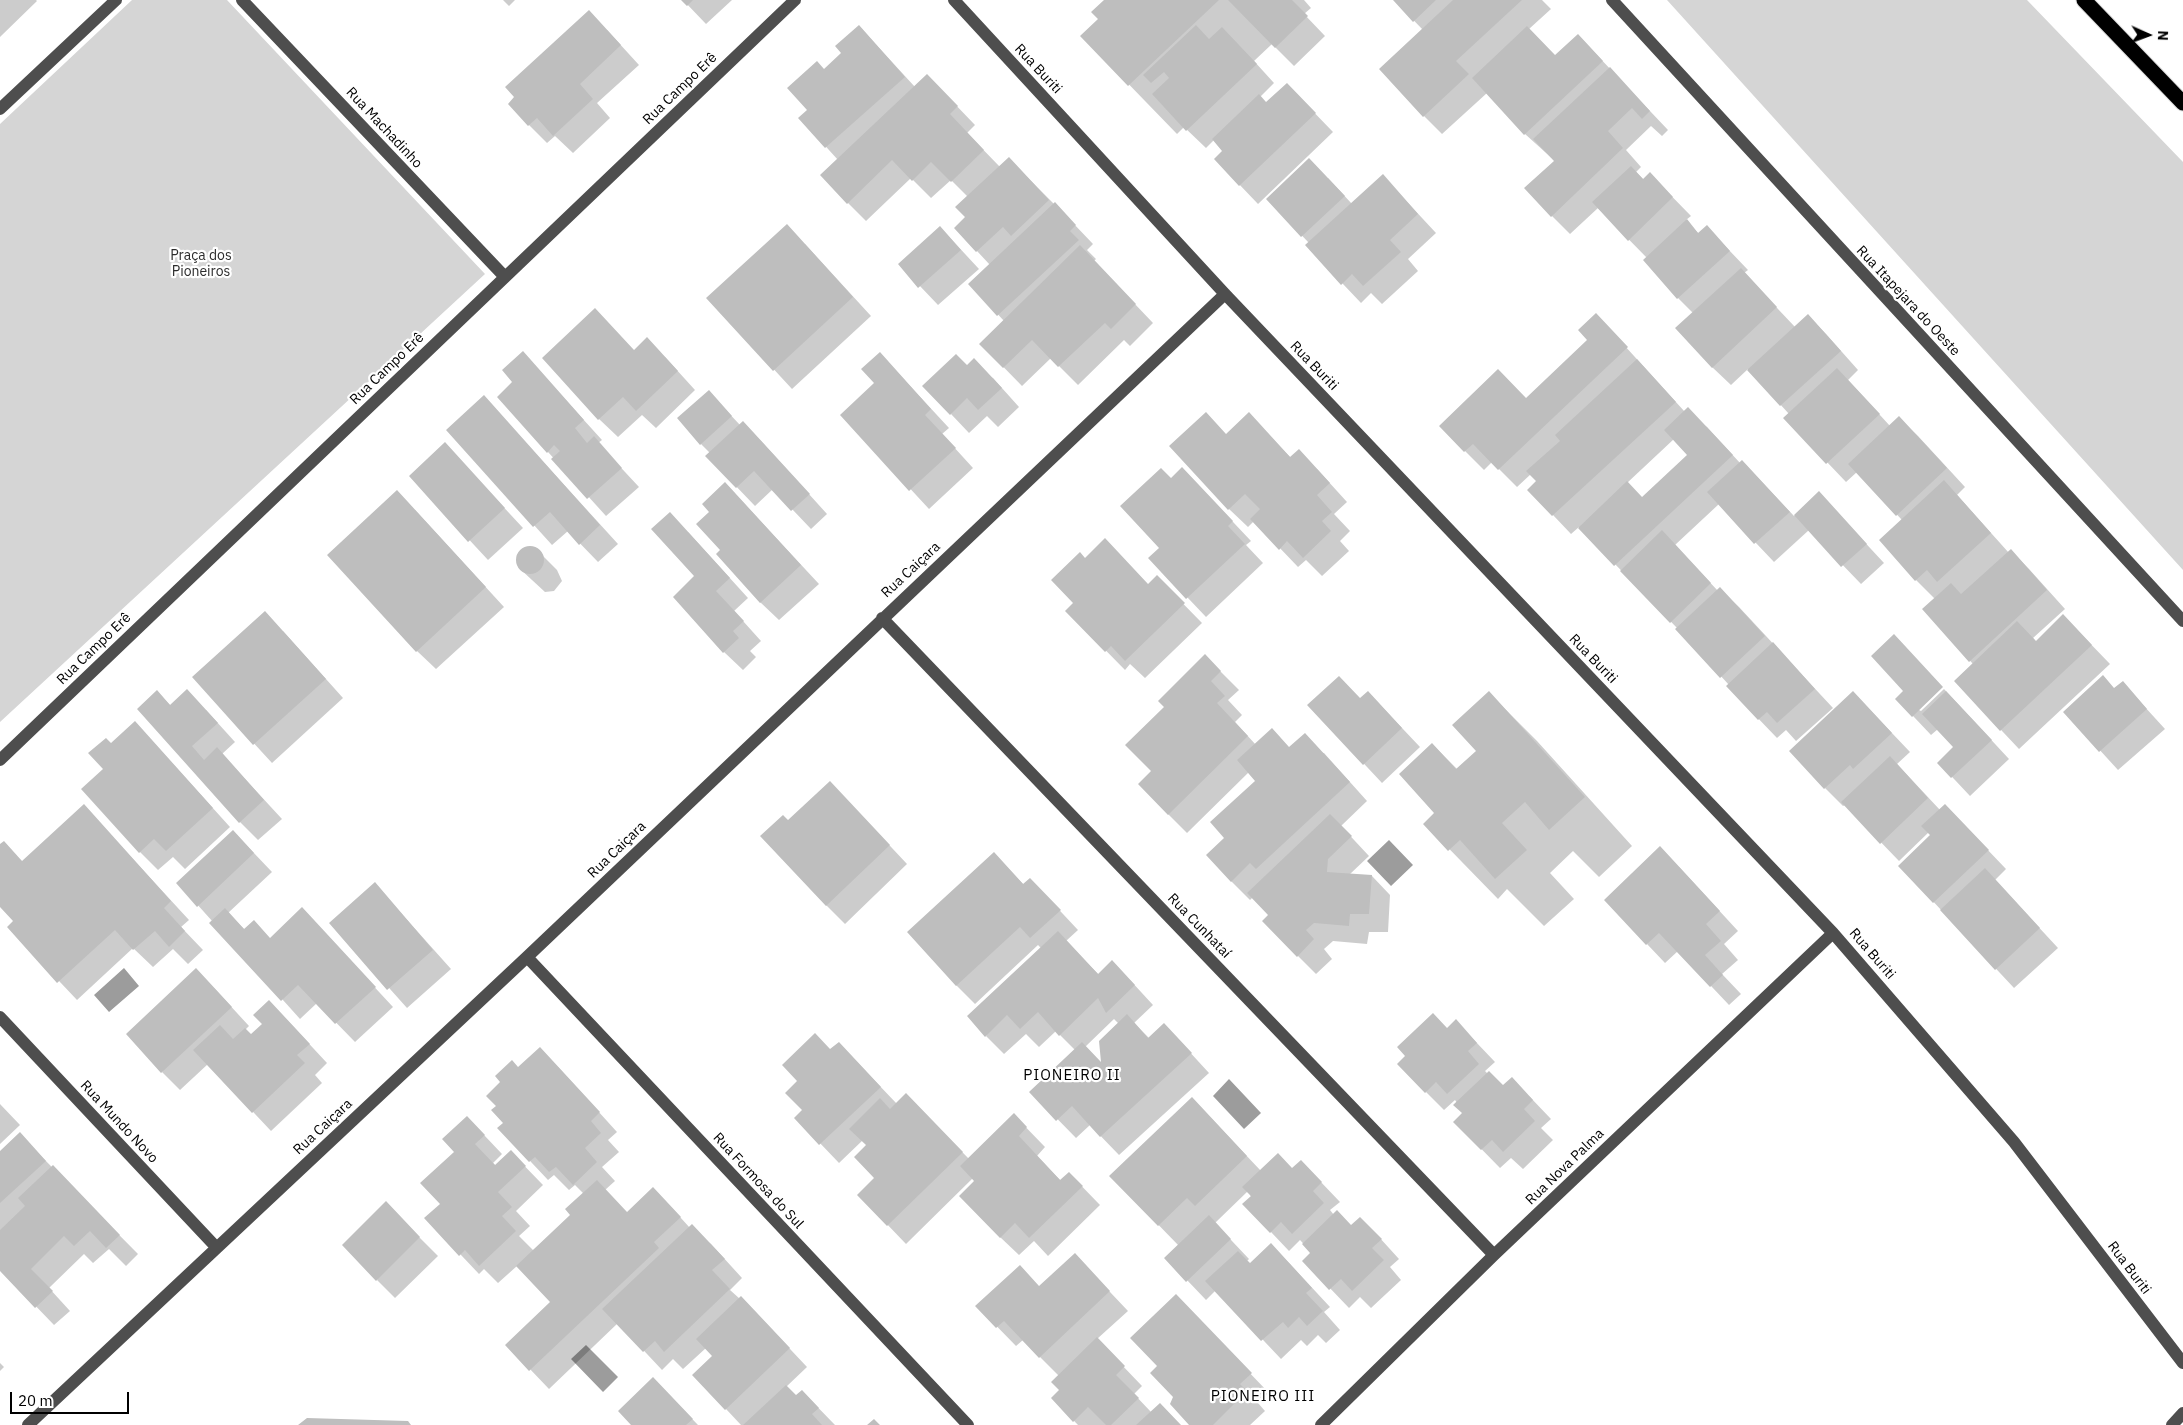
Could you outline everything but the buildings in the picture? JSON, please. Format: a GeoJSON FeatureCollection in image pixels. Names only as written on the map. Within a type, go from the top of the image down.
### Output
{"type":"FeatureCollection","features":[{"type":"Feature","properties":{"kind":"highway"},"geometry":{"type":"LineString","coordinates":[[2084,0],[2183,103]]}},
{"type":"Feature","properties":{"kind":"street"},"geometry":{"type":"LineString","coordinates":[[0,109],[116,0]]}},
{"type":"Feature","properties":{"kind":"street","name":"Rua Machadinho"},"geometry":{"type":"LineString","coordinates":[[242,0],[505,277]]}},
{"type":"Feature","properties":{"kind":"street","name":"Rua Campo Erê"},"geometry":{"type":"LineString","coordinates":[[0,760],[795,0]]}},
{"type":"Feature","properties":{"kind":"street","name":"Rua Buriti"},"geometry":{"type":"LineString","coordinates":[[954,0],[1225,294],[1833,933],[2014,1142],[2183,1363]]}},
{"type":"Feature","properties":{"kind":"street","name":"Rua Itapejara do Oeste"},"geometry":{"type":"LineString","coordinates":[[1612,0],[2183,621]]}},
{"type":"Feature","properties":{"kind":"street","name":"Rua Caiçara"},"geometry":{"type":"LineString","coordinates":[[28,1425],[527,957],[1225,294]]}},
{"type":"Feature","properties":{"kind":"street","name":"Rua Cunhataí"},"geometry":{"type":"LineString","coordinates":[[882,618],[1494,1255]]}},
{"type":"Feature","properties":{"kind":"street","name":"Rua Nova Palma"},"geometry":{"type":"LineString","coordinates":[[1321,1425],[1494,1255],[1833,933]]}},
{"type":"Feature","properties":{"kind":"street","name":"Rua Formosa do Sul"},"geometry":{"type":"LineString","coordinates":[[527,957],[968,1425]]}},
{"type":"Feature","properties":{"kind":"street","name":"Rua Mundo Novo"},"geometry":{"type":"LineString","coordinates":[[0,1017],[216,1247]]}},
{"type":"Feature","properties":{"kind":"street"},"geometry":{"type":"LineString","coordinates":[[2172,1425],[2183,1413]]}},
{"type":"Feature","properties":{"kind":"green space","name":"Praça dos Pioneiros"},"geometry":{"type":"Polygon","coordinates":[[[132,0],[227,0],[485,274],[0,722],[0,124],[132,0]]]}},
{"type":"Feature","properties":{"kind":"green space"},"geometry":{"type":"Polygon","coordinates":[[[1667,0],[2027,0],[2183,162],[2183,570],[1667,0]]]}},
{"type":"Feature","properties":{"kind":"shaded area"},"geometry":{"type":"Polygon","coordinates":[[[1389,840],[1413,865],[1391,886],[1367,861],[1389,840]]]}},
{"type":"Feature","properties":{"kind":"shaded area"},"geometry":{"type":"Polygon","coordinates":[[[124,968],[139,986],[109,1012],[94,995],[124,968]]]}},
{"type":"Feature","properties":{"kind":"shaded area"},"geometry":{"type":"Polygon","coordinates":[[[1229,1079],[1261,1113],[1244,1129],[1213,1096],[1229,1079]]]}},
{"type":"Feature","properties":{"kind":"shaded area"},"geometry":{"type":"Polygon","coordinates":[[[586,1345],[618,1377],[603,1392],[571,1359],[586,1345]]]}},
{"type":"Feature","properties":{"kind":"district","name":"PIONEIRO II"},"geometry":{"type":"Point","coordinates":[1072,1076]}},
{"type":"Feature","properties":{"kind":"district","name":"PIONEIRO III"},"geometry":{"type":"Point","coordinates":[1263,1397]}}]}
